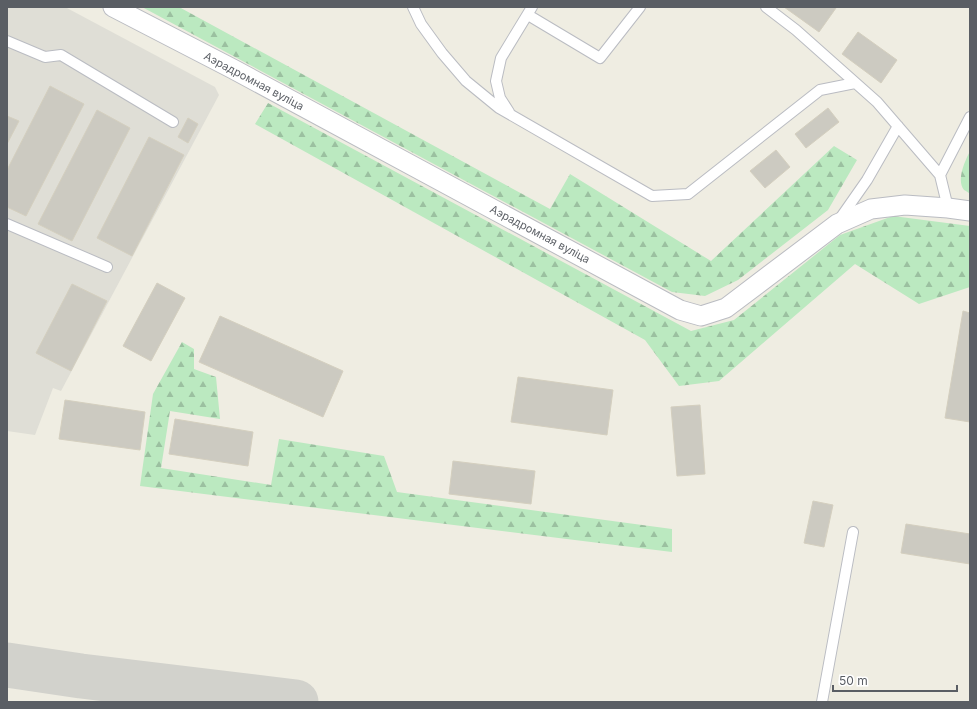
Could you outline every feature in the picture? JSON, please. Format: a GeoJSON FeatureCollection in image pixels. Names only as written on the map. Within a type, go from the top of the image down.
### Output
{"type":"FeatureCollection","features":[{"type":"Feature","properties":{"kind":"street","name":"Аэрадромная вуліца"},"geometry":{"type":"LineString","coordinates":[[113,7],[240,72],[680,310],[701,316],[726,308],[837,224],[871,209],[905,205],[970,211]]}},
{"type":"Feature","properties":{"kind":"lane"},"geometry":{"type":"LineString","coordinates":[[413,7],[421,24],[442,53],[466,81],[499,108],[652,196],[688,194],[820,90],[856,83]]}},
{"type":"Feature","properties":{"kind":"lane"},"geometry":{"type":"LineString","coordinates":[[512,115],[500,98],[496,81],[501,58],[530,11],[600,58],[640,7]]}},
{"type":"Feature","properties":{"kind":"lane"},"geometry":{"type":"LineString","coordinates":[[766,7],[796,30],[877,102],[940,175],[948,208]]}},
{"type":"Feature","properties":{"kind":"lane"},"geometry":{"type":"LineString","coordinates":[[7,41],[45,57],[61,56],[173,122]]}},
{"type":"Feature","properties":{"kind":"lane"},"geometry":{"type":"LineString","coordinates":[[940,175],[970,117]]}},
{"type":"Feature","properties":{"kind":"lane"},"geometry":{"type":"LineString","coordinates":[[837,224],[867,180],[898,126]]}},
{"type":"Feature","properties":{"kind":"lane"},"geometry":{"type":"LineString","coordinates":[[7,224],[107,267]]}},
{"type":"Feature","properties":{"kind":"lane"},"geometry":{"type":"LineString","coordinates":[[822,702],[853,532]]}},
{"type":"Feature","properties":{"kind":"shaded area"},"geometry":{"type":"Polygon","coordinates":[[[7,7],[65,7],[215,87],[219,95],[61,391],[53,388],[35,435],[7,431],[7,7]]]}},
{"type":"Feature","properties":{"kind":"green space"},"geometry":{"type":"Polygon","coordinates":[[[142,7],[179,7],[550,209],[570,174],[711,261],[834,146],[857,160],[828,210],[738,280],[705,296],[672,292],[142,7]]]}},
{"type":"Feature","properties":{"kind":"green space"},"geometry":{"type":"Polygon","coordinates":[[[268,103],[691,331],[734,320],[840,235],[893,216],[970,226],[970,287],[919,304],[855,264],[719,381],[679,386],[645,340],[255,124],[268,103]]]}},
{"type":"Feature","properties":{"kind":"green space"},"geometry":{"type":"Polygon","coordinates":[[[970,151],[970,194],[964,190],[962,186],[961,176],[970,151]]]}},
{"type":"Feature","properties":{"kind":"green space"},"geometry":{"type":"Polygon","coordinates":[[[182,342],[194,349],[194,369],[216,377],[220,419],[170,411],[161,468],[271,485],[279,439],[384,456],[397,492],[672,529],[672,552],[140,486],[153,394],[182,342]]]}},
{"type":"Feature","properties":{"kind":"building"},"geometry":{"type":"Polygon","coordinates":[[[784,7],[835,7],[836,8],[819,32],[784,7]]]}},
{"type":"Feature","properties":{"kind":"building"},"geometry":{"type":"Polygon","coordinates":[[[858,32],[897,60],[881,83],[842,54],[858,32]]]}},
{"type":"Feature","properties":{"kind":"building"},"geometry":{"type":"Polygon","coordinates":[[[50,86],[84,104],[26,216],[7,207],[7,170],[50,86]]]}},
{"type":"Feature","properties":{"kind":"building"},"geometry":{"type":"Polygon","coordinates":[[[828,108],[839,122],[806,148],[795,134],[828,108]]]}},
{"type":"Feature","properties":{"kind":"building"},"geometry":{"type":"Polygon","coordinates":[[[97,110],[130,128],[72,241],[38,224],[97,110]]]}},
{"type":"Feature","properties":{"kind":"building"},"geometry":{"type":"Polygon","coordinates":[[[7,116],[19,121],[7,144],[7,116]]]}},
{"type":"Feature","properties":{"kind":"building"},"geometry":{"type":"Polygon","coordinates":[[[188,118],[198,124],[188,143],[178,137],[188,118]]]}},
{"type":"Feature","properties":{"kind":"building"},"geometry":{"type":"Polygon","coordinates":[[[149,137],[184,155],[132,256],[97,238],[149,137]]]}},
{"type":"Feature","properties":{"kind":"building"},"geometry":{"type":"Polygon","coordinates":[[[776,150],[790,167],[765,188],[750,171],[776,150]]]}},
{"type":"Feature","properties":{"kind":"building"},"geometry":{"type":"Polygon","coordinates":[[[157,283],[185,298],[151,361],[123,346],[157,283]]]}},
{"type":"Feature","properties":{"kind":"building"},"geometry":{"type":"Polygon","coordinates":[[[72,284],[107,301],[71,371],[36,353],[72,284]]]}},
{"type":"Feature","properties":{"kind":"building"},"geometry":{"type":"Polygon","coordinates":[[[963,311],[970,313],[970,422],[945,418],[963,311]]]}},
{"type":"Feature","properties":{"kind":"building"},"geometry":{"type":"Polygon","coordinates":[[[220,316],[343,371],[323,417],[199,362],[220,316]]]}},
{"type":"Feature","properties":{"kind":"building"},"geometry":{"type":"Polygon","coordinates":[[[518,377],[613,390],[607,435],[511,422],[518,377]]]}},
{"type":"Feature","properties":{"kind":"building"},"geometry":{"type":"Polygon","coordinates":[[[65,400],[145,412],[140,450],[59,439],[65,400]]]}},
{"type":"Feature","properties":{"kind":"building"},"geometry":{"type":"Polygon","coordinates":[[[700,405],[705,474],[677,476],[671,407],[700,405]]]}},
{"type":"Feature","properties":{"kind":"building"},"geometry":{"type":"Polygon","coordinates":[[[175,419],[253,432],[248,466],[169,454],[175,419]]]}},
{"type":"Feature","properties":{"kind":"building"},"geometry":{"type":"Polygon","coordinates":[[[453,461],[535,471],[531,504],[449,494],[453,461]]]}},
{"type":"Feature","properties":{"kind":"building"},"geometry":{"type":"Polygon","coordinates":[[[813,501],[833,505],[824,547],[804,543],[813,501]]]}},
{"type":"Feature","properties":{"kind":"building"},"geometry":{"type":"Polygon","coordinates":[[[906,524],[970,534],[970,564],[901,553],[906,524]]]}},
{"type":"Feature","properties":{"kind":"taxiway"},"geometry":{"type":"LineString","coordinates":[[7,665],[81,676],[296,702]]}}]}
